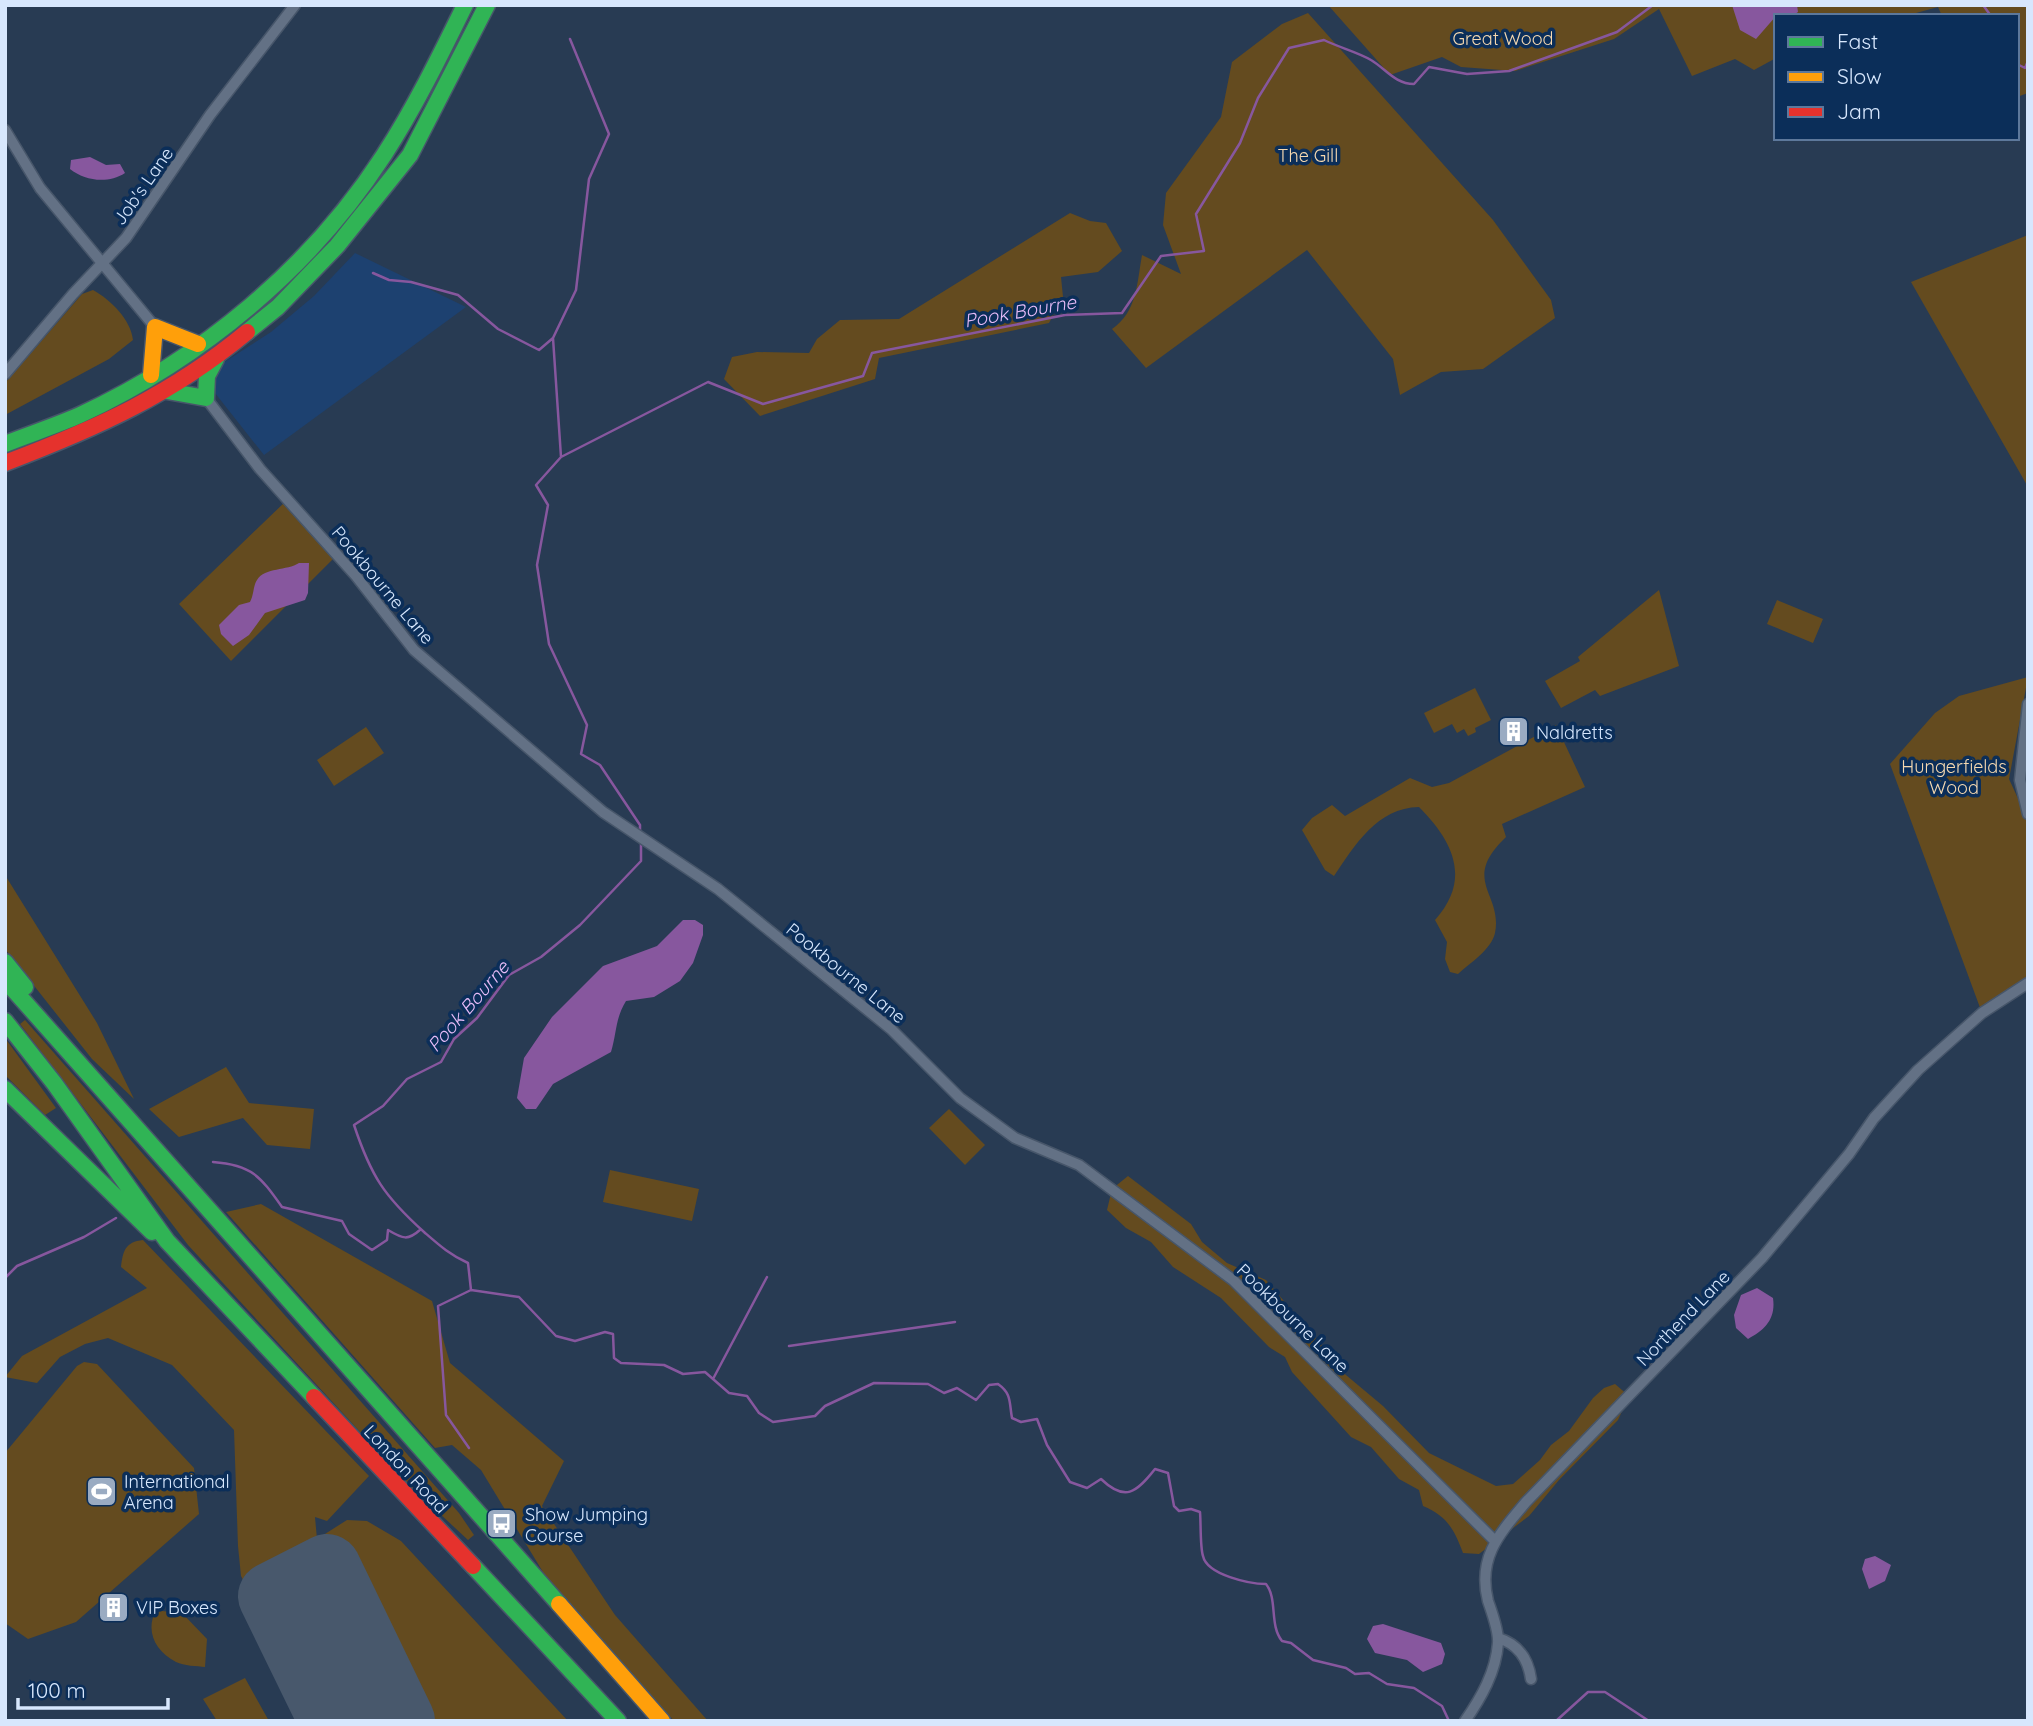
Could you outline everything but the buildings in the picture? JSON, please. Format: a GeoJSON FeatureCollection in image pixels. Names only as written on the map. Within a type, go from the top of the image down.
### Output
{"type":"FeatureCollection","features":[{"type":"Feature","properties":{"kind":"main road"},"geometry":{"type":"LineString","coordinates":[[5,444],[80,415],[151,375],[246,308],[312,247],[369,177],[425,85],[465,5]]}},
{"type":"Feature","properties":{"kind":"main road"},"geometry":{"type":"LineString","coordinates":[[5,463],[88,431],[167,391],[218,356],[278,307],[337,246],[411,155],[487,5]]}},
{"type":"Feature","properties":{"kind":"main road"},"geometry":{"type":"LineString","coordinates":[[151,375],[155,327],[198,344]]}},
{"type":"Feature","properties":{"kind":"main road"},"geometry":{"type":"LineString","coordinates":[[167,391],[206,398],[207,376],[218,356]]}},
{"type":"Feature","properties":{"kind":"main road"},"geometry":{"type":"LineString","coordinates":[[5,962],[48,1016],[57,1038]]}},
{"type":"Feature","properties":{"kind":"main road"},"geometry":{"type":"LineString","coordinates":[[5,980],[662,1721]]}},
{"type":"Feature","properties":{"kind":"main road"},"geometry":{"type":"LineString","coordinates":[[5,1021],[54,1083],[167,1241]]}},
{"type":"Feature","properties":{"kind":"main road"},"geometry":{"type":"LineString","coordinates":[[5,1089],[145,1227],[167,1241]]}},
{"type":"Feature","properties":{"kind":"main road","name":"London Road"},"geometry":{"type":"LineString","coordinates":[[167,1241],[618,1721]]}},
{"type":"Feature","properties":{"kind":"street","name":"Job's Lane"},"geometry":{"type":"LineString","coordinates":[[5,374],[138,223],[210,115],[295,5]]}},
{"type":"Feature","properties":{"kind":"street"},"geometry":{"type":"LineString","coordinates":[[5,130],[40,188],[155,327]]}},
{"type":"Feature","properties":{"kind":"street","name":"Pookbourne Lane"},"geometry":{"type":"LineString","coordinates":[[206,398],[260,469],[356,576],[414,650],[603,812],[718,888],[891,1029],[960,1098],[1015,1138],[1079,1165],[1233,1280],[1494,1540]]}},
{"type":"Feature","properties":{"kind":"street"},"geometry":{"type":"LineString","coordinates":[[2028,704],[2020,780],[2028,814]]}},
{"type":"Feature","properties":{"kind":"street","name":"Northend Lane"},"geometry":{"type":"LineString","coordinates":[[1465,1721],[1484,1693],[1498,1638],[1485,1588],[1487,1563],[1494,1540],[1526,1502],[1762,1258],[1849,1154],[1874,1118],[1918,1070],[1982,1013],[2028,983]]}},
{"type":"Feature","properties":{"kind":"street"},"geometry":{"type":"LineString","coordinates":[[1498,1638],[1514,1645],[1524,1656],[1531,1679]]}},
{"type":"Feature","properties":{"kind":"shaded area"},"geometry":{"type":"Polygon","coordinates":[[[1732,5],[1797,5],[1798,12],[1795,14],[1774,14],[1774,18],[1756,39],[1740,30],[1732,5]]]}},
{"type":"Feature","properties":{"kind":"shaded area"},"geometry":{"type":"Polygon","coordinates":[[[90,157],[106,165],[120,164],[125,173],[111,179],[97,180],[70,169],[71,160],[90,157]]]}},
{"type":"Feature","properties":{"kind":"shaded area"},"geometry":{"type":"Polygon","coordinates":[[[355,253],[466,307],[264,455],[215,393],[213,380],[223,363],[271,332],[314,296],[355,253]]]}},
{"type":"Feature","properties":{"kind":"shaded area"},"geometry":{"type":"Polygon","coordinates":[[[299,563],[309,563],[308,593],[305,600],[265,613],[249,635],[233,646],[221,634],[219,625],[239,605],[250,602],[256,582],[261,576],[299,563]]]}},
{"type":"Feature","properties":{"kind":"shaded area"},"geometry":{"type":"Polygon","coordinates":[[[683,920],[695,920],[703,925],[703,935],[693,963],[680,981],[654,997],[626,1001],[618,1020],[611,1052],[553,1084],[536,1109],[526,1109],[517,1098],[524,1058],[552,1017],[603,966],[657,946],[683,920]]]}},
{"type":"Feature","properties":{"kind":"shaded area"},"geometry":{"type":"Polygon","coordinates":[[[1757,1288],[1773,1298],[1773,1312],[1764,1328],[1748,1339],[1736,1328],[1734,1315],[1741,1295],[1757,1288]]]}},
{"type":"Feature","properties":{"kind":"shaded area"},"geometry":{"type":"Polygon","coordinates":[[[1875,1556],[1891,1565],[1885,1581],[1869,1589],[1862,1569],[1865,1559],[1875,1556]]]}},
{"type":"Feature","properties":{"kind":"shaded area"},"geometry":{"type":"Polygon","coordinates":[[[1383,1624],[1441,1643],[1445,1654],[1442,1664],[1423,1672],[1407,1660],[1375,1653],[1367,1639],[1373,1626],[1383,1624]]]}},
{"type":"Feature","properties":{"kind":"green space","name":"Great Wood"},"geometry":{"type":"Polygon","coordinates":[[[1328,5],[2028,5],[2028,93],[2019,96],[2019,14],[1941,14],[1938,7],[1912,14],[1774,14],[1774,59],[1754,70],[1735,59],[1692,76],[1659,9],[1614,39],[1515,71],[1461,67],[1442,57],[1390,75],[1328,5]]]}},
{"type":"Feature","properties":{"kind":"green space","name":"The Gill"},"geometry":{"type":"Polygon","coordinates":[[[1308,13],[1493,220],[1551,300],[1555,318],[1483,369],[1441,372],[1400,395],[1393,359],[1307,250],[1146,368],[1112,329],[1127,314],[1131,305],[1142,255],[1181,274],[1163,225],[1166,193],[1221,117],[1232,62],[1282,24],[1308,13]]]}},
{"type":"Feature","properties":{"kind":"green space"},"geometry":{"type":"Polygon","coordinates":[[[1070,213],[1090,221],[1106,223],[1122,251],[1098,272],[1061,277],[1063,297],[1049,323],[879,358],[875,379],[760,416],[724,379],[732,357],[757,352],[809,353],[817,339],[840,320],[899,319],[1070,213]]]}},
{"type":"Feature","properties":{"kind":"green space"},"geometry":{"type":"Polygon","coordinates":[[[2028,235],[2028,487],[1911,282],[2028,235]]]}},
{"type":"Feature","properties":{"kind":"green space"},"geometry":{"type":"Polygon","coordinates":[[[93,290],[119,311],[133,340],[109,359],[5,415],[5,383],[82,294],[93,290]]]}},
{"type":"Feature","properties":{"kind":"green space"},"geometry":{"type":"Polygon","coordinates":[[[287,500],[337,555],[231,661],[179,604],[287,500]]]}},
{"type":"Feature","properties":{"kind":"green space"},"geometry":{"type":"Polygon","coordinates":[[[1659,590],[1679,666],[1600,696],[1595,690],[1561,708],[1545,681],[1580,661],[1578,657],[1659,590]]]}},
{"type":"Feature","properties":{"kind":"green space"},"geometry":{"type":"Polygon","coordinates":[[[1777,600],[1823,619],[1813,643],[1767,624],[1777,600]]]}},
{"type":"Feature","properties":{"kind":"green space","name":"Hungerfields Wood"},"geometry":{"type":"Polygon","coordinates":[[[2028,677],[2009,779],[2028,820],[2028,983],[1982,1013],[1890,764],[1935,713],[1959,696],[2028,677]]]}},
{"type":"Feature","properties":{"kind":"green space"},"geometry":{"type":"Polygon","coordinates":[[[1475,688],[1491,720],[1475,728],[1476,732],[1468,736],[1464,729],[1457,733],[1452,724],[1434,733],[1424,713],[1475,688]]]}},
{"type":"Feature","properties":{"kind":"green space"},"geometry":{"type":"Polygon","coordinates":[[[1556,725],[1585,787],[1502,824],[1506,837],[1493,852],[1484,876],[1494,907],[1495,933],[1485,951],[1458,974],[1450,972],[1445,959],[1447,942],[1435,920],[1453,890],[1454,861],[1441,833],[1419,807],[1404,809],[1379,821],[1350,852],[1334,876],[1325,870],[1302,830],[1312,818],[1332,805],[1345,816],[1410,778],[1432,787],[1449,783],[1556,725]]]}},
{"type":"Feature","properties":{"kind":"green space"},"geometry":{"type":"Polygon","coordinates":[[[366,727],[384,753],[334,786],[317,760],[366,727]]]}},
{"type":"Feature","properties":{"kind":"green space"},"geometry":{"type":"Polygon","coordinates":[[[5,875],[97,1023],[134,1099],[92,1059],[5,949],[5,875]]]}},
{"type":"Feature","properties":{"kind":"green space"},"geometry":{"type":"Polygon","coordinates":[[[25,1020],[459,1513],[474,1535],[468,1540],[408,1484],[188,1245],[20,1024],[25,1020]]]}},
{"type":"Feature","properties":{"kind":"green space"},"geometry":{"type":"Polygon","coordinates":[[[5,1038],[56,1108],[45,1115],[5,1075],[5,1038]]]}},
{"type":"Feature","properties":{"kind":"green space"},"geometry":{"type":"Polygon","coordinates":[[[226,1067],[249,1103],[314,1109],[310,1149],[267,1145],[243,1118],[179,1137],[149,1109],[226,1067]]]}},
{"type":"Feature","properties":{"kind":"green space"},"geometry":{"type":"Polygon","coordinates":[[[949,1109],[985,1145],[965,1165],[929,1128],[949,1109]]]}},
{"type":"Feature","properties":{"kind":"green space"},"geometry":{"type":"Polygon","coordinates":[[[610,1170],[699,1189],[692,1221],[603,1202],[610,1170]]]}},
{"type":"Feature","properties":{"kind":"green space"},"geometry":{"type":"Polygon","coordinates":[[[1128,1176],[1191,1224],[1202,1242],[1227,1263],[1266,1280],[1325,1349],[1328,1360],[1383,1406],[1429,1453],[1496,1486],[1513,1484],[1540,1460],[1551,1445],[1569,1431],[1593,1398],[1604,1388],[1615,1384],[1629,1396],[1618,1420],[1559,1480],[1529,1516],[1479,1554],[1463,1553],[1449,1524],[1423,1506],[1419,1490],[1399,1479],[1371,1447],[1351,1437],[1292,1372],[1285,1357],[1269,1347],[1221,1298],[1173,1267],[1151,1242],[1126,1228],[1107,1210],[1112,1189],[1128,1176]]]}},
{"type":"Feature","properties":{"kind":"green space"},"geometry":{"type":"Polygon","coordinates":[[[261,1204],[432,1301],[450,1363],[564,1461],[542,1506],[615,1615],[708,1721],[674,1721],[546,1577],[481,1470],[452,1445],[435,1448],[226,1212],[261,1204]]]}},
{"type":"Feature","properties":{"kind":"green space"},"geometry":{"type":"Polygon","coordinates":[[[143,1240],[369,1476],[327,1521],[315,1517],[317,1539],[347,1520],[367,1521],[401,1541],[568,1721],[401,1721],[327,1568],[317,1540],[254,1601],[241,1576],[234,1430],[172,1365],[108,1338],[85,1344],[60,1357],[37,1383],[5,1377],[22,1356],[147,1288],[121,1267],[126,1248],[143,1240]]]}},
{"type":"Feature","properties":{"kind":"green space","name":"International Arena"},"geometry":{"type":"Polygon","coordinates":[[[84,1362],[97,1364],[194,1468],[199,1514],[76,1622],[28,1639],[5,1623],[5,1453],[77,1366],[84,1362]]]}},
{"type":"Feature","properties":{"kind":"green space"},"geometry":{"type":"Polygon","coordinates":[[[156,1610],[183,1614],[207,1639],[205,1667],[179,1663],[162,1652],[152,1633],[156,1610]]]}},
{"type":"Feature","properties":{"kind":"green space"},"geometry":{"type":"Polygon","coordinates":[[[245,1678],[269,1721],[217,1721],[203,1699],[245,1678]]]}},
{"type":"Feature","properties":{"kind":"waterway","name":"Pook Bourne"},"geometry":{"type":"LineString","coordinates":[[640,832],[640,825],[600,765],[581,754],[587,725],[549,644],[537,565],[548,505],[536,485],[561,457],[708,382],[763,404],[863,376],[872,353],[1065,315],[1122,313],[1161,256],[1204,251],[1196,214],[1240,143],[1258,98],[1289,48],[1324,40],[1366,57],[1401,82],[1414,84],[1429,67],[1467,74],[1509,71],[1617,32],[1653,5]]}},
{"type":"Feature","properties":{"kind":"waterway","name":"Pook Bourne"},"geometry":{"type":"LineString","coordinates":[[1983,5],[1990,14]]}},
{"type":"Feature","properties":{"kind":"waterway"},"geometry":{"type":"LineString","coordinates":[[553,338],[576,290],[589,179],[609,134],[570,39]]}},
{"type":"Feature","properties":{"kind":"waterway","name":"Pook Bourne"},"geometry":{"type":"LineString","coordinates":[[2019,65],[2025,68],[2028,61]]}},
{"type":"Feature","properties":{"kind":"waterway","name":"Pook Bourne"},"geometry":{"type":"LineString","coordinates":[[373,273],[389,280],[411,282],[458,295],[498,329],[539,350],[553,338],[561,457]]}},
{"type":"Feature","properties":{"kind":"waterway","name":"Pook Bourne"},"geometry":{"type":"LineString","coordinates":[[471,1290],[468,1263],[435,1241],[389,1196],[366,1158],[354,1125],[383,1106],[407,1079],[441,1062],[454,1039],[477,1018],[509,975],[541,957],[580,925],[641,861],[641,842]]}},
{"type":"Feature","properties":{"kind":"waterway"},"geometry":{"type":"LineString","coordinates":[[213,1162],[237,1166],[254,1174],[282,1207],[342,1221],[349,1234],[372,1250],[387,1240],[388,1230],[405,1237],[421,1229]]}},
{"type":"Feature","properties":{"kind":"waterway"},"geometry":{"type":"LineString","coordinates":[[5,1278],[17,1266],[84,1237],[116,1218]]}},
{"type":"Feature","properties":{"kind":"waterway"},"geometry":{"type":"LineString","coordinates":[[713,1379],[767,1277]]}},
{"type":"Feature","properties":{"kind":"waterway"},"geometry":{"type":"LineString","coordinates":[[471,1290],[519,1297],[556,1336],[575,1341],[605,1332],[613,1334],[614,1358],[621,1363],[664,1365],[683,1374],[705,1372],[729,1393],[747,1396],[759,1413],[773,1422],[815,1416],[825,1406],[874,1383],[928,1384],[944,1393],[957,1388],[976,1400],[989,1385],[998,1384],[1008,1395],[1012,1418],[1021,1422],[1037,1419],[1047,1445],[1070,1482],[1087,1488],[1101,1479],[1117,1491],[1130,1492],[1142,1484],[1155,1469],[1168,1473],[1174,1506],[1179,1511],[1191,1509],[1200,1512],[1201,1547],[1206,1563],[1230,1577],[1266,1584],[1272,1597],[1276,1627],[1282,1641],[1291,1643],[1313,1660],[1346,1668],[1355,1674],[1369,1673],[1387,1684],[1414,1688],[1442,1706],[1449,1721]]}},
{"type":"Feature","properties":{"kind":"waterway"},"geometry":{"type":"LineString","coordinates":[[469,1448],[446,1415],[438,1306],[471,1290]]}},
{"type":"Feature","properties":{"kind":"waterway"},"geometry":{"type":"LineString","coordinates":[[789,1346],[955,1322]]}},
{"type":"Feature","properties":{"kind":"waterway"},"geometry":{"type":"LineString","coordinates":[[1556,1721],[1588,1692],[1605,1692],[1649,1721]]}},
{"type":"Feature","properties":{"kind":"runway"},"geometry":{"type":"LineString","coordinates":[[333,1721],[272,1596],[327,1568],[401,1721]]}},
{"type":"Feature","properties":{"kind":"traffic: fast"},"geometry":{"type":"LineString","coordinates":[[5,444],[80,415],[168,367],[210,338],[288,272],[323,235],[384,155],[417,100],[465,5]]}},
{"type":"Feature","properties":{"kind":"traffic: fast"},"geometry":{"type":"LineString","coordinates":[[247,332],[278,307],[337,246],[410,155],[487,5]]}},
{"type":"Feature","properties":{"kind":"traffic: fast"},"geometry":{"type":"LineString","coordinates":[[167,391],[206,398],[207,376],[216,359]]}},
{"type":"Feature","properties":{"kind":"traffic: fast"},"geometry":{"type":"LineString","coordinates":[[5,962],[25,987]]}},
{"type":"Feature","properties":{"kind":"traffic: fast"},"geometry":{"type":"LineString","coordinates":[[5,980],[559,1604]]}},
{"type":"Feature","properties":{"kind":"traffic: fast"},"geometry":{"type":"LineString","coordinates":[[5,1021],[54,1083],[167,1241],[314,1397]]}},
{"type":"Feature","properties":{"kind":"traffic: fast"},"geometry":{"type":"LineString","coordinates":[[5,1089],[152,1232]]}},
{"type":"Feature","properties":{"kind":"traffic: fast"},"geometry":{"type":"LineString","coordinates":[[473,1566],[618,1721]]}},
{"type":"Feature","properties":{"kind":"traffic: slow"},"geometry":{"type":"LineString","coordinates":[[151,375],[155,327],[198,344]]}},
{"type":"Feature","properties":{"kind":"traffic: slow"},"geometry":{"type":"LineString","coordinates":[[559,1604],[662,1721]]}},
{"type":"Feature","properties":{"kind":"traffic: jam"},"geometry":{"type":"LineString","coordinates":[[5,463],[71,437],[132,408],[190,374],[247,332]]}},
{"type":"Feature","properties":{"kind":"traffic: jam"},"geometry":{"type":"LineString","coordinates":[[314,1397],[473,1566]]}},
{"type":"Feature","properties":{"kind":"place","name":"Naldretts"},"geometry":{"type":"Point","coordinates":[1513,732]}},
{"type":"Feature","properties":{"kind":"place","name":"International Arena"},"geometry":{"type":"Point","coordinates":[101,1491]}},
{"type":"Feature","properties":{"kind":"place","name":"Show Jumping Course"},"geometry":{"type":"Point","coordinates":[502,1524]}},
{"type":"Feature","properties":{"kind":"place","name":"VIP Boxes"},"geometry":{"type":"Point","coordinates":[113,1607]}}]}
